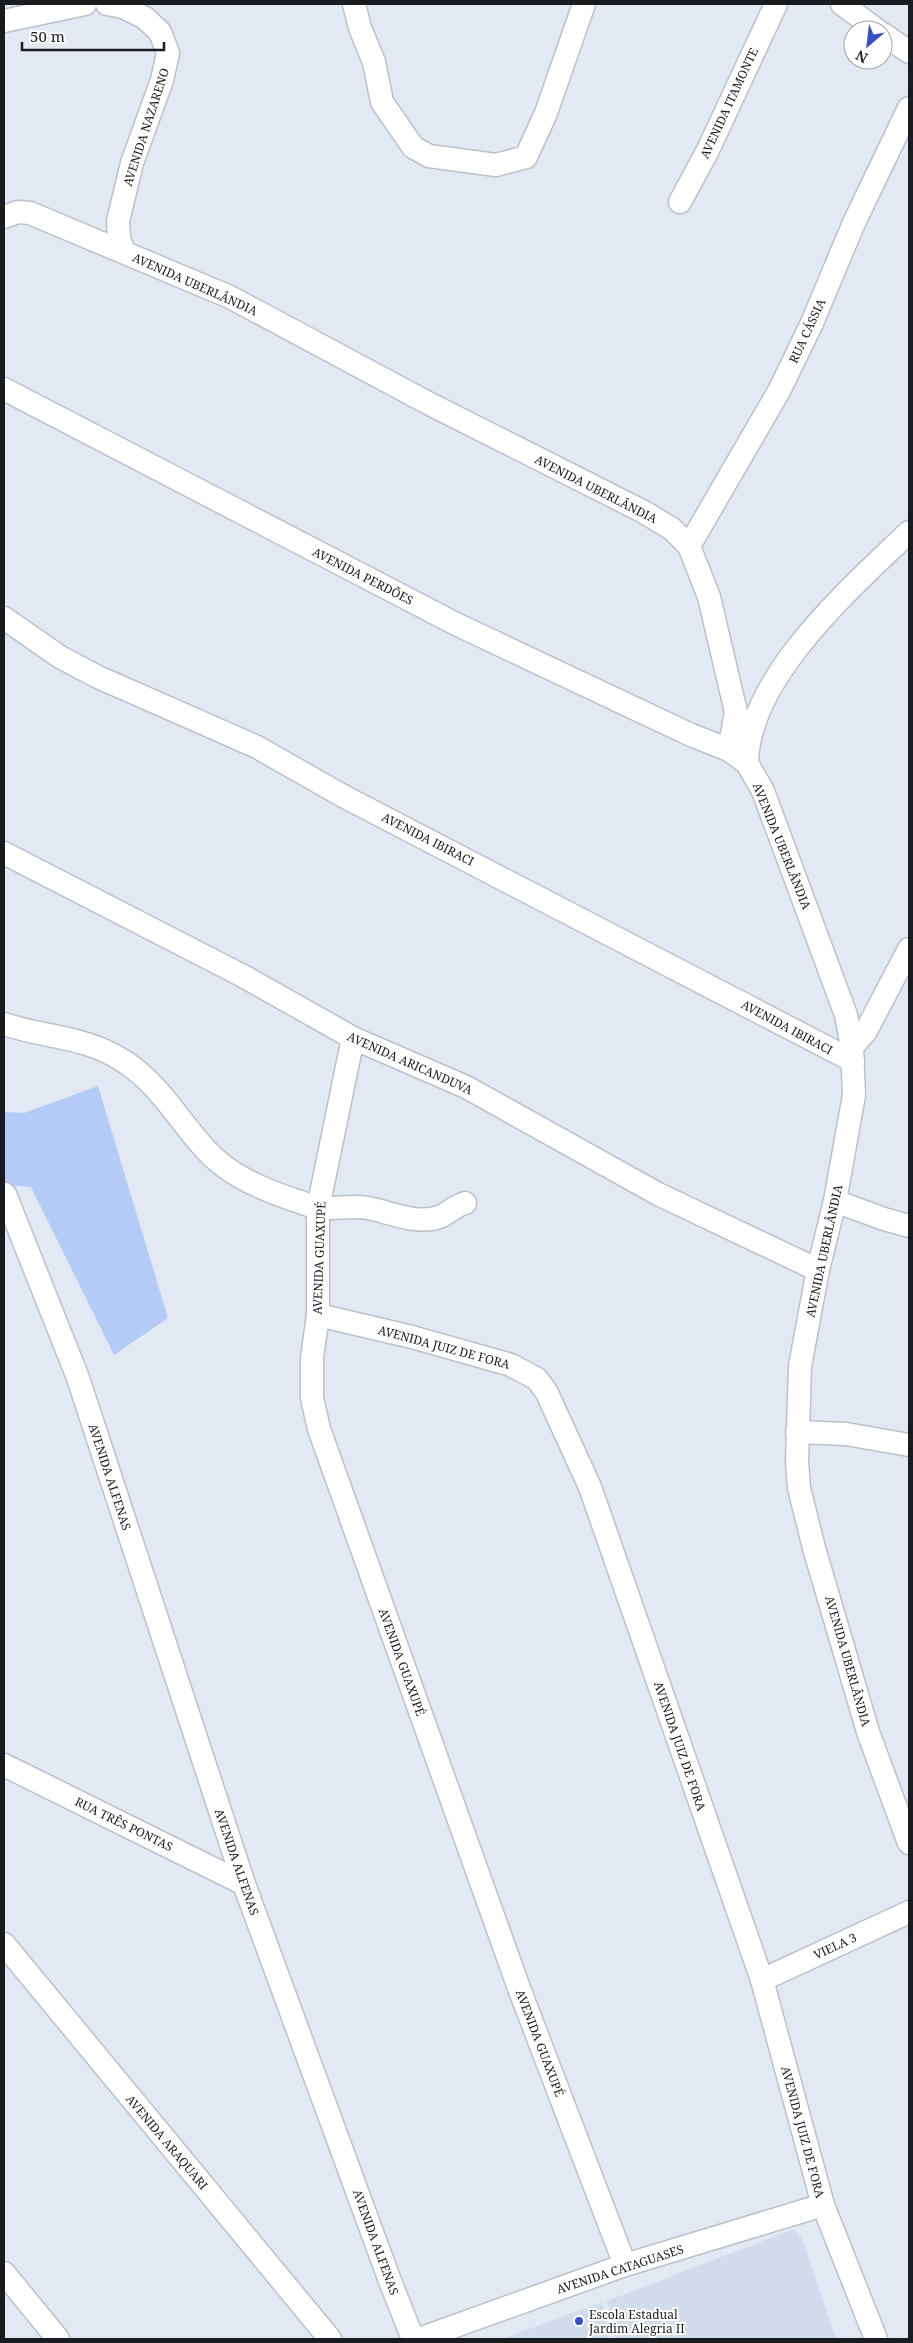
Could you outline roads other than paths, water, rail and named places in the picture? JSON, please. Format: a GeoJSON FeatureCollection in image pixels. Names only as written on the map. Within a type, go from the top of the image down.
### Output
{"type":"FeatureCollection","features":[{"type":"Feature","properties":{"kind":"street"},"geometry":{"type":"LineString","coordinates":[[4,21],[85,4]]}},
{"type":"Feature","properties":{"kind":"street","name":"AVENIDA NAZARENO"},"geometry":{"type":"LineString","coordinates":[[108,4],[123,7],[145,18],[160,32],[168,53],[162,80],[132,163],[118,221],[119,238],[124,252]]}},
{"type":"Feature","properties":{"kind":"street"},"geometry":{"type":"LineString","coordinates":[[354,4],[360,28],[374,62],[382,102],[413,147],[429,156],[496,165],[526,157],[546,112],[584,4]]}},
{"type":"Feature","properties":{"kind":"street","name":"AVENIDA ITAMONTE"},"geometry":{"type":"LineString","coordinates":[[680,202],[708,150],[776,4]]}},
{"type":"Feature","properties":{"kind":"street"},"geometry":{"type":"LineString","coordinates":[[842,4],[864,20]]}},
{"type":"Feature","properties":{"kind":"street"},"geometry":{"type":"LineString","coordinates":[[893,41],[909,52]]}},
{"type":"Feature","properties":{"kind":"street","name":"RUA CÁSSIA"},"geometry":{"type":"LineString","coordinates":[[689,546],[779,391],[812,322],[853,225],[909,108]]}},
{"type":"Feature","properties":{"kind":"street","name":"AVENIDA UBERLÂNDIA"},"geometry":{"type":"LineString","coordinates":[[4,217],[18,212],[30,213],[230,297],[428,403],[644,512],[672,529],[689,546],[709,597],[736,712],[738,757],[763,790],[846,1015],[852,1054],[854,1095],[835,1201],[818,1270],[800,1366],[797,1432],[799,1488],[814,1548],[868,1732],[909,1843]]}},
{"type":"Feature","properties":{"kind":"street","name":"AVENIDA PERDÕES"},"geometry":{"type":"LineString","coordinates":[[4,389],[456,624],[738,757]]}},
{"type":"Feature","properties":{"kind":"street"},"geometry":{"type":"LineString","coordinates":[[738,757],[747,748],[753,725],[786,663],[827,612],[909,532]]}},
{"type":"Feature","properties":{"kind":"street","name":"AVENIDA IBIRACI"},"geometry":{"type":"LineString","coordinates":[[4,618],[60,657],[98,677],[257,747],[343,796],[852,1054]]}},
{"type":"Feature","properties":{"kind":"street","name":"AVENIDA ARICANDUVA"},"geometry":{"type":"LineString","coordinates":[[4,853],[243,976],[353,1038],[466,1087],[658,1194],[818,1270]]}},
{"type":"Feature","properties":{"kind":"street"},"geometry":{"type":"LineString","coordinates":[[852,1054],[909,949]]}},
{"type":"Feature","properties":{"kind":"street"},"geometry":{"type":"LineString","coordinates":[[4,1024],[43,1035],[72,1038],[104,1049],[126,1062],[158,1090],[207,1152],[226,1168],[258,1186],[318,1208],[357,1206],[420,1219],[439,1217],[455,1206],[465,1203]]}},
{"type":"Feature","properties":{"kind":"street","name":"AVENIDA GUAXUPÉ"},"geometry":{"type":"LineString","coordinates":[[353,1038],[318,1208],[318,1315],[312,1358],[312,1398],[319,1429],[520,1991],[625,2265]]}},
{"type":"Feature","properties":{"kind":"street","name":"AVENIDA ALFENAS"},"geometry":{"type":"LineString","coordinates":[[5,1194],[78,1378],[244,1884],[386,2272],[413,2339]]}},
{"type":"Feature","properties":{"kind":"street"},"geometry":{"type":"LineString","coordinates":[[835,1201],[884,1220],[909,1226]]}},
{"type":"Feature","properties":{"kind":"street","name":"AVENIDA JUIZ DE FORA"},"geometry":{"type":"LineString","coordinates":[[318,1315],[412,1337],[511,1365],[537,1379],[546,1391],[590,1487],[762,1980],[823,2206],[876,2339]]}},
{"type":"Feature","properties":{"kind":"street"},"geometry":{"type":"LineString","coordinates":[[797,1432],[846,1434],[909,1445]]}},
{"type":"Feature","properties":{"kind":"street","name":"RUA TRÊS PONTAS"},"geometry":{"type":"LineString","coordinates":[[4,1765],[244,1884]]}},
{"type":"Feature","properties":{"kind":"street","name":"VIELA 3"},"geometry":{"type":"LineString","coordinates":[[762,1980],[909,1912]]}},
{"type":"Feature","properties":{"kind":"street","name":"AVENIDA ARAQUARI"},"geometry":{"type":"LineString","coordinates":[[4,1944],[330,2339]]}},
{"type":"Feature","properties":{"kind":"street","name":"AVENIDA CATAGUASES"},"geometry":{"type":"LineString","coordinates":[[418,2339],[625,2265],[823,2206]]}},
{"type":"Feature","properties":{"kind":"street"},"geometry":{"type":"LineString","coordinates":[[4,2273],[58,2339]]}},
{"type":"Feature","properties":{"kind":"place","name":"Escola Estadual Jardim Alegria II"},"geometry":{"type":"Point","coordinates":[579,2321]}}]}
